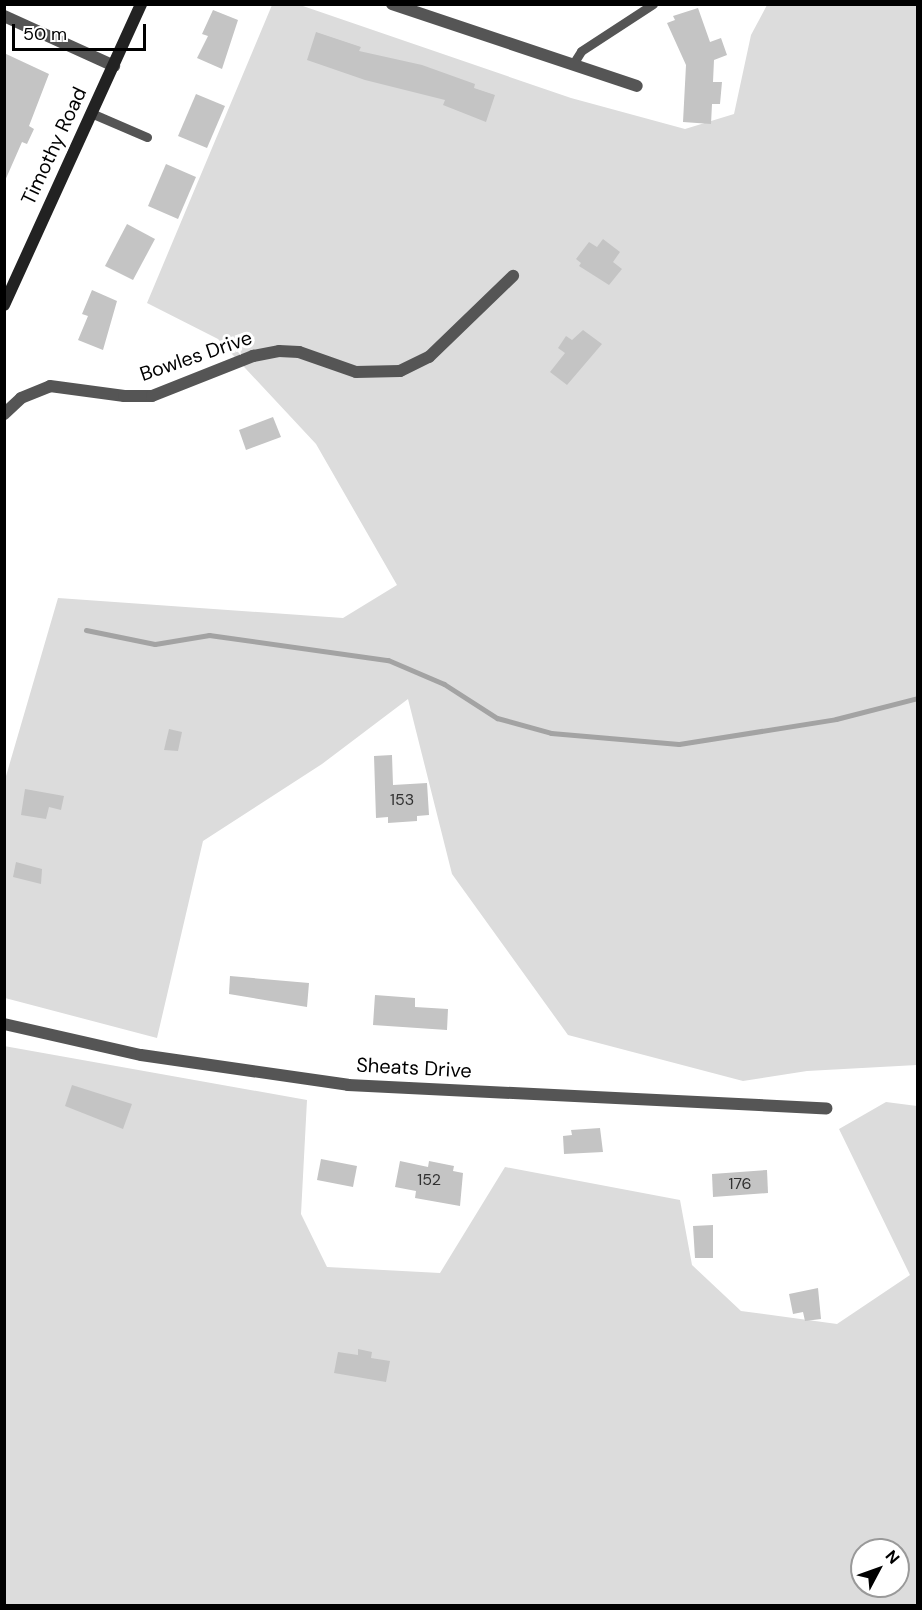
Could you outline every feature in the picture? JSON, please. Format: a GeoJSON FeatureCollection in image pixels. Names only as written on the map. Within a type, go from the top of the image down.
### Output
{"type":"FeatureCollection","features":[{"type":"Feature","properties":{"kind":"main road","name":"Timothy Road"},"geometry":{"type":"LineString","coordinates":[[4,305],[141,4]]}},
{"type":"Feature","properties":{"kind":"street"},"geometry":{"type":"LineString","coordinates":[[392,4],[637,86]]}},
{"type":"Feature","properties":{"kind":"street"},"geometry":{"type":"LineString","coordinates":[[4,16],[114,66]]}},
{"type":"Feature","properties":{"kind":"street","name":"Bowles Drive"},"geometry":{"type":"LineString","coordinates":[[4,414],[21,398],[50,386],[124,396],[152,396],[253,356],[279,351],[299,352],[356,372],[400,371],[429,357],[513,276]]}},
{"type":"Feature","properties":{"kind":"street","name":"Sheats Drive"},"geometry":{"type":"LineString","coordinates":[[4,1024],[141,1055],[348,1085],[826,1108]]}},
{"type":"Feature","properties":{"kind":"lane"},"geometry":{"type":"LineString","coordinates":[[573,64],[581,51],[653,4]]}},
{"type":"Feature","properties":{"kind":"lane"},"geometry":{"type":"LineString","coordinates":[[91,113],[147,137]]}},
{"type":"Feature","properties":{"kind":"shaded area"},"geometry":{"type":"Polygon","coordinates":[[[272,5],[300,5],[571,98],[685,129],[734,114],[751,35],[767,5],[917,5],[917,1065],[807,1071],[743,1081],[568,1035],[452,874],[408,699],[322,764],[203,841],[157,1038],[5,998],[4,783],[58,598],[343,618],[397,585],[316,444],[218,339],[147,303],[272,5]]]}},
{"type":"Feature","properties":{"kind":"shaded area"},"geometry":{"type":"Polygon","coordinates":[[[4,1046],[307,1100],[301,1214],[327,1267],[440,1273],[505,1167],[680,1200],[692,1265],[741,1311],[837,1324],[910,1275],[839,1129],[886,1102],[917,1106],[917,1605],[5,1605],[4,1046]]]}},
{"type":"Feature","properties":{"kind":"building"},"geometry":{"type":"Polygon","coordinates":[[[698,8],[710,42],[721,38],[727,55],[714,60],[713,82],[722,82],[720,104],[712,104],[711,124],[683,122],[686,65],[667,23],[675,20],[673,16],[698,8]]]}},
{"type":"Feature","properties":{"kind":"building"},"geometry":{"type":"Polygon","coordinates":[[[213,10],[238,20],[222,69],[197,58],[208,36],[202,34],[213,10]]]}},
{"type":"Feature","properties":{"kind":"building"},"geometry":{"type":"Polygon","coordinates":[[[316,32],[361,47],[359,51],[422,65],[475,84],[474,88],[495,95],[486,122],[443,105],[445,100],[365,80],[307,60],[316,32]]]}},
{"type":"Feature","properties":{"kind":"building"},"geometry":{"type":"Polygon","coordinates":[[[4,53],[49,74],[29,126],[34,129],[27,144],[22,142],[4,183],[4,53]]]}},
{"type":"Feature","properties":{"kind":"building"},"geometry":{"type":"Polygon","coordinates":[[[196,94],[225,106],[207,148],[178,136],[196,94]]]}},
{"type":"Feature","properties":{"kind":"building"},"geometry":{"type":"Polygon","coordinates":[[[166,164],[196,177],[178,219],[148,206],[166,164]]]}},
{"type":"Feature","properties":{"kind":"building"},"geometry":{"type":"Polygon","coordinates":[[[127,224],[155,239],[133,280],[105,266],[127,224]]]}},
{"type":"Feature","properties":{"kind":"building"},"geometry":{"type":"Polygon","coordinates":[[[603,239],[620,252],[613,262],[622,269],[609,285],[579,266],[581,263],[576,259],[589,242],[597,247],[603,239]]]}},
{"type":"Feature","properties":{"kind":"building"},"geometry":{"type":"Polygon","coordinates":[[[92,290],[117,301],[103,350],[78,340],[88,316],[82,314],[92,290]]]}},
{"type":"Feature","properties":{"kind":"building"},"geometry":{"type":"Polygon","coordinates":[[[583,330],[602,344],[567,385],[550,372],[565,353],[558,348],[566,336],[572,340],[583,330]]]}},
{"type":"Feature","properties":{"kind":"building"},"geometry":{"type":"Polygon","coordinates":[[[273,417],[281,437],[246,450],[239,430],[273,417]]]}},
{"type":"Feature","properties":{"kind":"building"},"geometry":{"type":"Polygon","coordinates":[[[169,729],[182,732],[178,751],[164,750],[169,729]]]}},
{"type":"Feature","properties":{"kind":"building"},"geometry":{"type":"Polygon","coordinates":[[[392,755],[393,785],[427,783],[429,815],[417,816],[417,821],[388,823],[388,817],[376,818],[374,756],[392,755]]]}},
{"type":"Feature","properties":{"kind":"building"},"geometry":{"type":"Polygon","coordinates":[[[25,789],[64,796],[61,810],[49,807],[46,819],[21,815],[25,789]]]}},
{"type":"Feature","properties":{"kind":"building"},"geometry":{"type":"Polygon","coordinates":[[[16,862],[42,869],[41,884],[13,877],[16,862]]]}},
{"type":"Feature","properties":{"kind":"building"},"geometry":{"type":"Polygon","coordinates":[[[230,976],[309,983],[307,1007],[229,994],[230,976]]]}},
{"type":"Feature","properties":{"kind":"building"},"geometry":{"type":"Polygon","coordinates":[[[375,995],[415,998],[415,1007],[448,1009],[447,1030],[373,1025],[375,995]]]}},
{"type":"Feature","properties":{"kind":"building"},"geometry":{"type":"Polygon","coordinates":[[[72,1085],[132,1104],[123,1129],[65,1106],[72,1085]]]}},
{"type":"Feature","properties":{"kind":"building"},"geometry":{"type":"Polygon","coordinates":[[[600,1128],[603,1152],[564,1154],[563,1136],[572,1135],[571,1130],[600,1128]]]}},
{"type":"Feature","properties":{"kind":"building"},"geometry":{"type":"Polygon","coordinates":[[[321,1159],[357,1166],[353,1187],[317,1180],[321,1159]]]}},
{"type":"Feature","properties":{"kind":"building"},"geometry":{"type":"Polygon","coordinates":[[[400,1161],[428,1167],[429,1161],[454,1166],[453,1171],[463,1173],[460,1206],[415,1198],[416,1191],[395,1187],[400,1161]]]}},
{"type":"Feature","properties":{"kind":"building"},"geometry":{"type":"Polygon","coordinates":[[[767,1170],[768,1193],[713,1197],[712,1174],[767,1170]]]}},
{"type":"Feature","properties":{"kind":"building"},"geometry":{"type":"Polygon","coordinates":[[[713,1225],[713,1258],[695,1258],[693,1226],[713,1225]]]}},
{"type":"Feature","properties":{"kind":"building"},"geometry":{"type":"Polygon","coordinates":[[[818,1288],[821,1319],[805,1321],[803,1312],[793,1314],[789,1294],[818,1288]]]}},
{"type":"Feature","properties":{"kind":"building"},"geometry":{"type":"Polygon","coordinates":[[[358,1349],[372,1352],[371,1358],[390,1361],[386,1382],[334,1373],[338,1352],[358,1355],[358,1349]]]}},
{"type":"Feature","properties":{"kind":"waterway"},"geometry":{"type":"LineString","coordinates":[[86,630],[155,644],[209,635],[388,660],[444,684],[497,718],[551,733],[679,744],[836,719],[918,698]]}}]}
